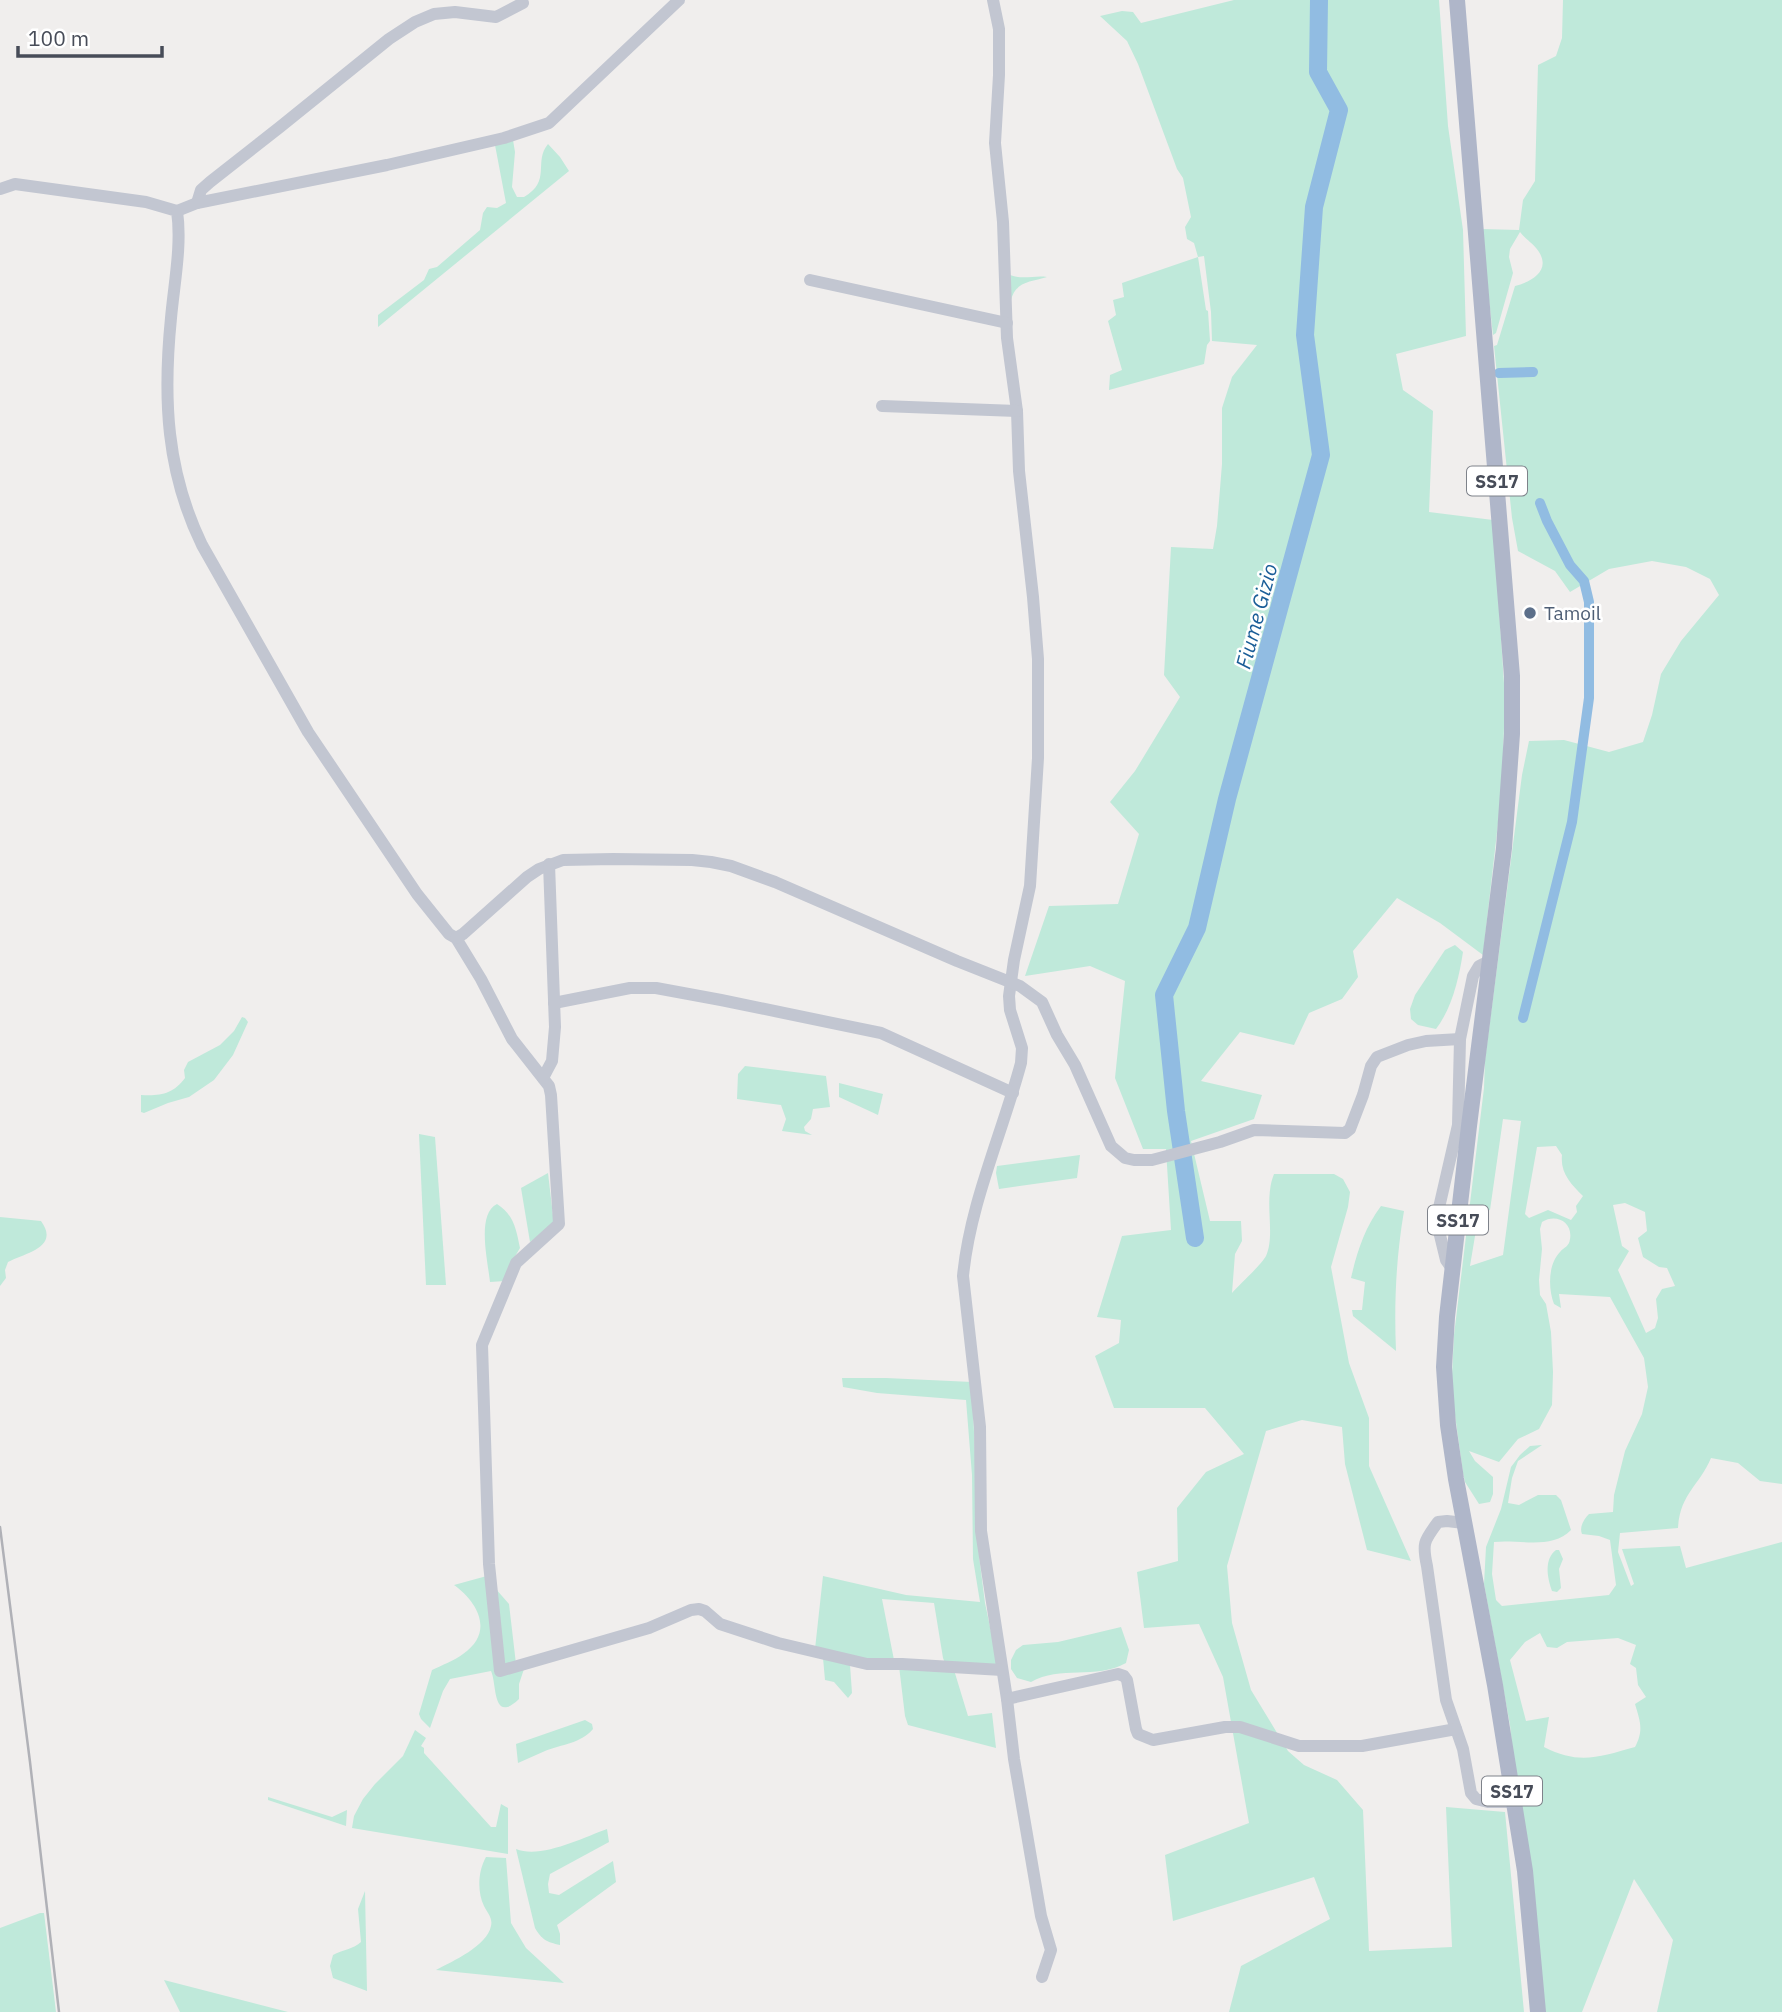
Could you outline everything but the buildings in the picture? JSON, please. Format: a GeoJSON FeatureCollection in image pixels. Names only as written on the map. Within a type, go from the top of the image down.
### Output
{"type":"FeatureCollection","features":[{"type":"Feature","properties":{"kind":"main road","name":"SS17"},"geometry":{"type":"LineString","coordinates":[[1457,0],[1491,338],[1512,676],[1512,733],[1504,848],[1463,1126],[1444,1367],[1448,1425],[1504,1732],[1525,1871],[1538,2012]]}},
{"type":"Feature","properties":{"kind":"street"},"geometry":{"type":"LineString","coordinates":[[0,188],[15,184],[146,202],[177,211],[197,203],[504,138],[549,123],[679,0]]}},
{"type":"Feature","properties":{"kind":"street"},"geometry":{"type":"LineString","coordinates":[[993,0],[999,29],[995,143],[1003,222],[1007,323],[1017,411],[1019,471],[1038,659],[1038,758],[1030,886],[1009,996],[1010,1010],[1022,1048],[1021,1063],[965,1252],[963,1276],[980,1427],[981,1531],[1014,1759],[1041,1916],[1051,1950],[1042,1977]]}},
{"type":"Feature","properties":{"kind":"street"},"geometry":{"type":"LineString","coordinates":[[197,203],[201,190],[210,181],[389,39],[415,22],[444,13],[496,17],[523,4]]}},
{"type":"Feature","properties":{"kind":"street"},"geometry":{"type":"LineString","coordinates":[[177,211],[177,255],[166,363],[166,394],[179,489],[191,522],[308,732],[416,894],[449,934],[456,938],[512,1039],[549,1086],[551,1095],[559,1224],[516,1263],[482,1345],[489,1564],[500,1671],[649,1628],[699,1609],[720,1624],[778,1643],[867,1664],[1002,1670]]}},
{"type":"Feature","properties":{"kind":"street"},"geometry":{"type":"LineString","coordinates":[[810,280],[1007,323]]}},
{"type":"Feature","properties":{"kind":"street"},"geometry":{"type":"LineString","coordinates":[[882,406],[1017,411]]}},
{"type":"Feature","properties":{"kind":"street"},"geometry":{"type":"LineString","coordinates":[[456,938],[527,877],[549,864],[563,860],[692,860],[731,866],[1011,982],[1042,1002],[1075,1065],[1111,1146],[1125,1158],[1135,1160],[1152,1160],[1172,1155],[1254,1130],[1345,1133],[1350,1129],[1371,1066],[1377,1057],[1426,1041],[1460,1039]]}},
{"type":"Feature","properties":{"kind":"street"},"geometry":{"type":"LineString","coordinates":[[543,1079],[552,1061],[555,1027],[549,864]]}},
{"type":"Feature","properties":{"kind":"street"},"geometry":{"type":"LineString","coordinates":[[1463,1126],[1460,1039],[1473,976],[1479,966],[1489,961]]}},
{"type":"Feature","properties":{"kind":"street"},"geometry":{"type":"LineString","coordinates":[[554,1003],[630,988],[656,988],[721,1000],[881,1033],[1013,1093]]}},
{"type":"Feature","properties":{"kind":"street"},"geometry":{"type":"LineString","coordinates":[[1464,1523],[1438,1522],[1423,1549],[1441,1673],[1446,1700],[1463,1749],[1471,1793],[1476,1799],[1488,1802],[1514,1802]]}},
{"type":"Feature","properties":{"kind":"street"},"geometry":{"type":"LineString","coordinates":[[1007,1699],[1118,1674],[1127,1680],[1138,1734],[1153,1740],[1225,1727],[1240,1727],[1299,1746],[1362,1746],[1456,1729]]}},
{"type":"Feature","properties":{"kind":"green space"},"geometry":{"type":"Polygon","coordinates":[[[1234,0],[1439,0],[1448,126],[1463,230],[1466,336],[1396,354],[1403,390],[1433,411],[1429,512],[1493,520],[1505,698],[1502,788],[1483,955],[1440,923],[1397,898],[1353,951],[1358,977],[1342,999],[1309,1013],[1294,1045],[1240,1032],[1201,1081],[1262,1095],[1254,1119],[1191,1141],[1210,1221],[1241,1221],[1242,1241],[1235,1254],[1232,1293],[1266,1256],[1270,1238],[1270,1195],[1274,1174],[1334,1174],[1343,1179],[1350,1192],[1331,1267],[1349,1363],[1369,1418],[1369,1466],[1411,1561],[1367,1550],[1345,1464],[1342,1427],[1302,1420],[1266,1431],[1227,1566],[1232,1623],[1251,1690],[1288,1751],[1304,1765],[1337,1780],[1363,1810],[1369,1951],[1452,1947],[1446,1807],[1505,1812],[1524,2012],[1229,2012],[1241,1966],[1330,1919],[1314,1877],[1173,1921],[1165,1855],[1249,1823],[1223,1677],[1199,1624],[1144,1628],[1137,1572],[1178,1561],[1177,1508],[1206,1472],[1244,1454],[1205,1408],[1114,1408],[1095,1356],[1119,1343],[1121,1320],[1097,1317],[1122,1236],[1171,1230],[1166,1149],[1143,1149],[1115,1078],[1125,981],[1090,966],[1025,976],[1049,906],[1118,904],[1139,834],[1110,802],[1135,771],[1180,697],[1164,675],[1171,547],[1213,549],[1222,464],[1222,408],[1232,377],[1257,345],[1212,341],[1204,256],[1198,257],[1194,243],[1187,239],[1185,227],[1191,217],[1183,178],[1177,169],[1127,41],[1100,16],[1122,11],[1133,12],[1141,23],[1234,0]]]}},
{"type":"Feature","properties":{"kind":"green space"},"geometry":{"type":"Polygon","coordinates":[[[1563,0],[1782,0],[1782,1484],[1760,1481],[1738,1463],[1711,1458],[1686,1498],[1678,1528],[1620,1533],[1618,1552],[1631,1586],[1634,1584],[1622,1549],[1680,1546],[1686,1568],[1782,1542],[1782,2012],[1657,2012],[1673,1940],[1634,1879],[1582,2012],[1541,2012],[1510,1725],[1484,1584],[1486,1547],[1501,1509],[1511,1467],[1530,1446],[1542,1445],[1518,1461],[1508,1503],[1519,1505],[1538,1495],[1556,1495],[1561,1500],[1571,1530],[1545,1542],[1494,1542],[1492,1574],[1496,1600],[1502,1606],[1609,1595],[1616,1585],[1610,1540],[1582,1534],[1581,1531],[1589,1514],[1613,1512],[1614,1495],[1625,1451],[1642,1414],[1648,1387],[1644,1358],[1610,1297],[1559,1294],[1561,1308],[1554,1304],[1550,1284],[1551,1270],[1556,1257],[1570,1239],[1569,1228],[1562,1221],[1547,1219],[1542,1222],[1540,1229],[1540,1295],[1546,1304],[1551,1332],[1552,1405],[1539,1429],[1518,1439],[1499,1462],[1469,1451],[1475,1461],[1493,1477],[1490,1502],[1479,1504],[1465,1482],[1454,1408],[1454,1335],[1484,1088],[1485,1060],[1522,775],[1529,741],[1564,740],[1609,752],[1643,742],[1661,674],[1681,641],[1719,595],[1710,579],[1686,567],[1652,561],[1609,569],[1570,592],[1555,571],[1518,551],[1512,518],[1494,346],[1497,345],[1515,286],[1538,275],[1543,265],[1537,249],[1520,232],[1510,249],[1513,273],[1496,333],[1493,335],[1481,229],[1519,230],[1523,200],[1535,181],[1538,65],[1556,56],[1562,38],[1563,0]],[[1503,1119],[1490,1210],[1479,1212],[1470,1266],[1503,1255],[1521,1121],[1503,1119]],[[1556,1146],[1537,1147],[1525,1214],[1529,1218],[1548,1210],[1571,1220],[1583,1196],[1567,1178],[1562,1155],[1556,1146]],[[1625,1203],[1613,1205],[1622,1246],[1629,1251],[1618,1270],[1646,1333],[1655,1328],[1658,1318],[1656,1299],[1662,1289],[1675,1286],[1667,1268],[1659,1267],[1643,1257],[1638,1238],[1647,1231],[1645,1212],[1625,1203]],[[1540,1633],[1525,1642],[1510,1660],[1526,1721],[1549,1717],[1544,1747],[1568,1756],[1589,1758],[1635,1747],[1640,1721],[1635,1704],[1646,1697],[1638,1685],[1636,1668],[1630,1664],[1636,1645],[1618,1638],[1567,1642],[1557,1648],[1547,1647],[1540,1633]]]}},
{"type":"Feature","properties":{"kind":"green space"},"geometry":{"type":"Polygon","coordinates":[[[513,140],[515,152],[512,187],[517,197],[524,197],[537,184],[548,144],[569,171],[378,327],[378,315],[424,280],[429,269],[437,267],[480,230],[487,207],[497,208],[506,203],[495,145],[513,140]]]}},
{"type":"Feature","properties":{"kind":"green space"},"geometry":{"type":"Polygon","coordinates":[[[1198,257],[1208,311],[1210,341],[1204,364],[1109,390],[1110,375],[1122,370],[1108,321],[1116,315],[1113,300],[1124,297],[1122,283],[1198,257]]]}},
{"type":"Feature","properties":{"kind":"green space"},"geometry":{"type":"Polygon","coordinates":[[[1010,275],[1047,277],[1020,286],[1011,300],[1010,275]]]}},
{"type":"Feature","properties":{"kind":"green space"},"geometry":{"type":"Polygon","coordinates":[[[1455,945],[1463,952],[1451,1002],[1436,1029],[1418,1025],[1411,1019],[1410,1009],[1415,995],[1445,950],[1455,945]]]}},
{"type":"Feature","properties":{"kind":"green space"},"geometry":{"type":"Polygon","coordinates":[[[242,1017],[248,1022],[233,1055],[214,1080],[189,1097],[141,1112],[141,1095],[161,1094],[176,1088],[185,1078],[184,1070],[188,1062],[220,1045],[234,1031],[242,1017]]]}},
{"type":"Feature","properties":{"kind":"green space"},"geometry":{"type":"Polygon","coordinates":[[[745,1066],[826,1076],[830,1107],[813,1109],[811,1119],[804,1127],[805,1131],[812,1135],[782,1131],[786,1119],[781,1105],[737,1099],[738,1074],[745,1066]]]}},
{"type":"Feature","properties":{"kind":"green space"},"geometry":{"type":"Polygon","coordinates":[[[839,1083],[883,1094],[878,1115],[839,1097],[839,1083]]]}},
{"type":"Feature","properties":{"kind":"green space"},"geometry":{"type":"Polygon","coordinates":[[[419,1134],[435,1137],[446,1285],[426,1285],[419,1134]]]}},
{"type":"Feature","properties":{"kind":"green space"},"geometry":{"type":"Polygon","coordinates":[[[1080,1155],[1077,1178],[999,1189],[997,1166],[1080,1155]]]}},
{"type":"Feature","properties":{"kind":"green space"},"geometry":{"type":"Polygon","coordinates":[[[548,1173],[554,1224],[530,1242],[521,1188],[548,1173]]]}},
{"type":"Feature","properties":{"kind":"green space"},"geometry":{"type":"Polygon","coordinates":[[[497,1204],[511,1218],[520,1248],[505,1281],[490,1282],[485,1228],[491,1209],[497,1204]]]}},
{"type":"Feature","properties":{"kind":"green space"},"geometry":{"type":"Polygon","coordinates":[[[1381,1206],[1404,1211],[1396,1281],[1396,1351],[1353,1316],[1352,1310],[1362,1310],[1365,1282],[1351,1278],[1356,1259],[1366,1231],[1381,1206]]]}},
{"type":"Feature","properties":{"kind":"green space"},"geometry":{"type":"Polygon","coordinates":[[[0,1217],[41,1221],[46,1237],[38,1248],[8,1262],[6,1278],[0,1286],[0,1217]]]}},
{"type":"Feature","properties":{"kind":"green space"},"geometry":{"type":"Polygon","coordinates":[[[842,1378],[972,1382],[979,1556],[985,1603],[998,1665],[945,1663],[934,1603],[882,1599],[894,1660],[875,1660],[815,1649],[823,1576],[906,1595],[980,1602],[973,1559],[972,1475],[966,1400],[877,1393],[843,1387],[842,1378]]]}},
{"type":"Feature","properties":{"kind":"green space"},"geometry":{"type":"Polygon","coordinates":[[[1559,1550],[1563,1559],[1559,1569],[1561,1588],[1557,1592],[1552,1591],[1548,1569],[1550,1558],[1559,1550]]]}},
{"type":"Feature","properties":{"kind":"green space"},"geometry":{"type":"Polygon","coordinates":[[[494,1574],[495,1588],[509,1604],[516,1664],[524,1669],[519,1684],[519,1699],[510,1706],[500,1705],[491,1671],[450,1679],[430,1728],[419,1714],[432,1670],[456,1659],[473,1646],[480,1628],[476,1609],[454,1585],[494,1574]]]}},
{"type":"Feature","properties":{"kind":"green space"},"geometry":{"type":"Polygon","coordinates":[[[1121,1627],[1129,1650],[1126,1663],[1114,1668],[1054,1674],[1031,1682],[1017,1678],[1011,1669],[1011,1660],[1016,1650],[1023,1645],[1058,1642],[1121,1627]]]}},
{"type":"Feature","properties":{"kind":"green space"},"geometry":{"type":"Polygon","coordinates":[[[823,1658],[850,1665],[852,1693],[848,1698],[834,1682],[825,1680],[823,1658]]]}},
{"type":"Feature","properties":{"kind":"green space"},"geometry":{"type":"Polygon","coordinates":[[[899,1666],[954,1670],[968,1716],[992,1713],[996,1748],[908,1725],[899,1666]]]}},
{"type":"Feature","properties":{"kind":"green space"},"geometry":{"type":"Polygon","coordinates":[[[585,1720],[592,1724],[593,1729],[582,1738],[518,1763],[516,1744],[585,1720]]]}},
{"type":"Feature","properties":{"kind":"green space"},"geometry":{"type":"Polygon","coordinates":[[[415,1730],[426,1738],[421,1746],[424,1753],[491,1827],[496,1827],[501,1804],[508,1808],[508,1854],[352,1828],[354,1816],[363,1799],[403,1756],[415,1730]]]}},
{"type":"Feature","properties":{"kind":"green space"},"geometry":{"type":"Polygon","coordinates":[[[268,1797],[332,1817],[347,1810],[346,1826],[268,1800],[268,1797]]]}},
{"type":"Feature","properties":{"kind":"green space"},"geometry":{"type":"Polygon","coordinates":[[[607,1829],[609,1842],[550,1874],[549,1893],[559,1895],[613,1861],[616,1882],[557,1925],[560,1945],[545,1940],[535,1928],[516,1849],[549,1849],[607,1829]]]}},
{"type":"Feature","properties":{"kind":"green space"},"geometry":{"type":"Polygon","coordinates":[[[486,1857],[506,1858],[511,1923],[526,1948],[564,1983],[436,1970],[468,1952],[488,1933],[491,1920],[479,1888],[481,1869],[486,1857]]]}},
{"type":"Feature","properties":{"kind":"green space"},"geometry":{"type":"Polygon","coordinates":[[[365,1891],[367,1991],[333,1978],[330,1966],[333,1955],[361,1942],[358,1909],[365,1891]]]}},
{"type":"Feature","properties":{"kind":"green space"},"geometry":{"type":"Polygon","coordinates":[[[44,1913],[56,2012],[0,2012],[0,1928],[44,1913]]]}},
{"type":"Feature","properties":{"kind":"green space"},"geometry":{"type":"Polygon","coordinates":[[[164,1980],[288,2012],[180,2012],[164,1980]]]}},
{"type":"Feature","properties":{"kind":"waterway","name":"Fiume Gizio"},"geometry":{"type":"LineString","coordinates":[[1195,1238],[1176,1111],[1164,995],[1197,928],[1227,799],[1321,455],[1305,335],[1314,207],[1339,110],[1318,72],[1319,0]]}},
{"type":"Feature","properties":{"kind":"waterway"},"geometry":{"type":"LineString","coordinates":[[1499,373],[1533,372]]}},
{"type":"Feature","properties":{"kind":"waterway"},"geometry":{"type":"LineString","coordinates":[[1523,1018],[1572,822],[1589,698],[1589,602],[1584,581],[1570,565],[1540,503]]}},
{"type":"Feature","properties":{"kind":"railway"},"geometry":{"type":"LineString","coordinates":[[0,1527],[59,2012]]}},
{"type":"Feature","properties":{"kind":"place","name":"Tamoil"},"geometry":{"type":"Point","coordinates":[1530,613]}}]}
